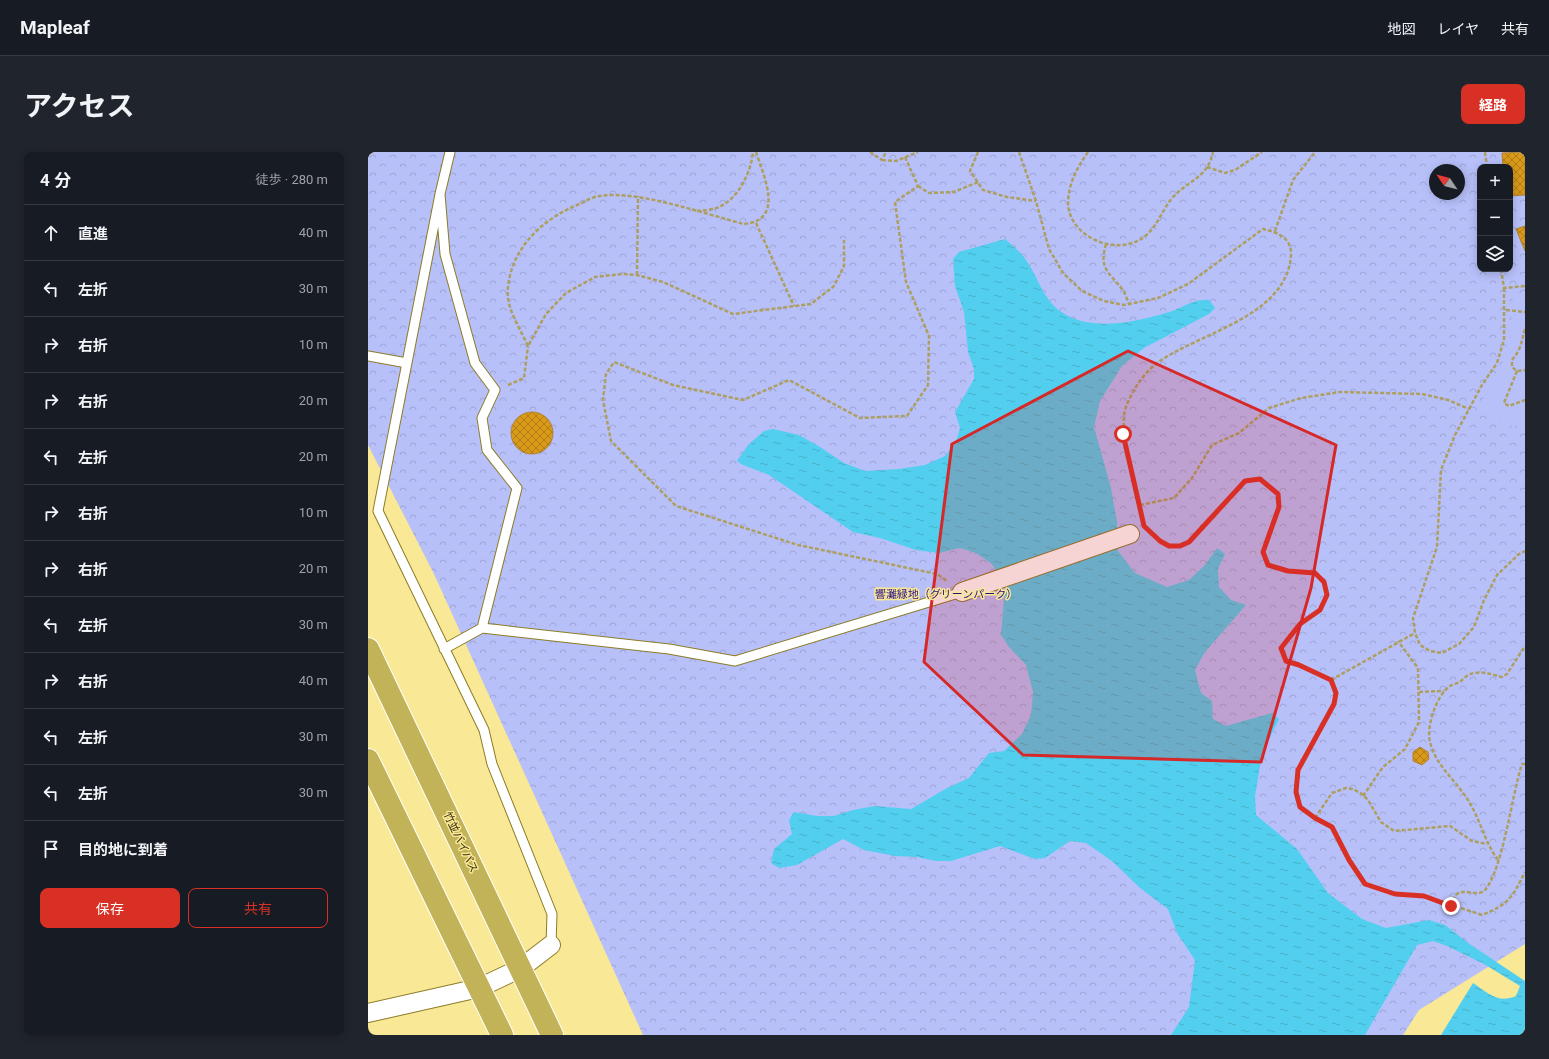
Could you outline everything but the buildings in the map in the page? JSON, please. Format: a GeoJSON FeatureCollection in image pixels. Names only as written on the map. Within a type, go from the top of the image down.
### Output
{"type":"FeatureCollection","features":[{"type":"Feature","properties":{"kind":"highway","name":"竹並バイパス"},"geometry":{"type":"LineString","coordinates":[[368,649],[552,1035]]}},
{"type":"Feature","properties":{"kind":"highway"},"geometry":{"type":"LineString","coordinates":[[368,760],[502,1035]]}},
{"type":"Feature","properties":{"kind":"street"},"geometry":{"type":"LineString","coordinates":[[962,592],[1130,534]]}},
{"type":"Feature","properties":{"kind":"street"},"geometry":{"type":"LineString","coordinates":[[368,1012],[479,988],[521,968],[551,945]]}},
{"type":"Feature","properties":{"kind":"lane"},"geometry":{"type":"LineString","coordinates":[[450,152],[440,194],[378,511],[484,730],[492,764],[552,914],[551,945]]}},
{"type":"Feature","properties":{"kind":"lane"},"geometry":{"type":"LineString","coordinates":[[440,194],[445,254],[459,308],[475,363],[495,390],[482,418],[486,450],[517,488],[482,628]]}},
{"type":"Feature","properties":{"kind":"lane"},"geometry":{"type":"LineString","coordinates":[[368,356],[407,363]]}},
{"type":"Feature","properties":{"kind":"lane"},"geometry":{"type":"LineString","coordinates":[[444,649],[482,628],[669,648],[735,662],[962,592]]}},
{"type":"Feature","properties":{"kind":"path"},"geometry":{"type":"LineString","coordinates":[[695,211],[719,207],[733,196],[745,180],[752,166],[755,152]]}},
{"type":"Feature","properties":{"kind":"path"},"geometry":{"type":"LineString","coordinates":[[528,346],[511,310],[507,288],[515,258],[535,230],[564,209],[599,196],[638,196],[744,224],[756,223],[765,215],[770,204],[755,152]]}},
{"type":"Feature","properties":{"kind":"path"},"geometry":{"type":"LineString","coordinates":[[870,152],[882,160],[896,161],[918,152]]}},
{"type":"Feature","properties":{"kind":"path"},"geometry":{"type":"LineString","coordinates":[[882,160],[886,152]]}},
{"type":"Feature","properties":{"kind":"path"},"geometry":{"type":"LineString","coordinates":[[978,152],[970,171],[984,190],[1007,197],[1036,201]]}},
{"type":"Feature","properties":{"kind":"path"},"geometry":{"type":"LineString","coordinates":[[1020,152],[1050,249],[1063,273],[1082,291],[1104,301],[1124,305],[1158,298],[1188,284],[1263,229],[1275,231],[1284,237],[1291,248],[1290,268],[1280,287],[1254,312],[1160,362],[1138,383],[1128,402],[1125,409],[1123,434],[1144,526],[1160,541],[1169,546],[1180,546],[1189,542],[1245,481],[1260,479],[1278,494],[1279,507],[1263,552],[1268,565],[1288,571],[1315,573],[1324,582],[1327,595],[1320,610],[1300,624],[1281,648],[1286,661],[1299,665],[1331,680],[1336,693],[1334,704],[1298,770],[1296,792],[1300,807],[1315,818],[1332,827],[1349,860],[1365,884],[1395,894],[1424,896],[1482,915],[1500,908],[1513,896],[1525,872]]}},
{"type":"Feature","properties":{"kind":"path"},"geometry":{"type":"LineString","coordinates":[[1088,152],[1076,171],[1070,185],[1068,204],[1075,223],[1095,241],[1106,244],[1128,244],[1141,239],[1153,229],[1172,198],[1184,186],[1198,179],[1207,167],[1213,152]]}},
{"type":"Feature","properties":{"kind":"path"},"geometry":{"type":"LineString","coordinates":[[1207,167],[1225,173],[1235,170],[1262,152]]}},
{"type":"Feature","properties":{"kind":"path"},"geometry":{"type":"LineString","coordinates":[[1275,231],[1293,180],[1315,152]]}},
{"type":"Feature","properties":{"kind":"path"},"geometry":{"type":"LineString","coordinates":[[1485,152],[1487,164]]}},
{"type":"Feature","properties":{"kind":"path"},"geometry":{"type":"LineString","coordinates":[[905,157],[918,186],[929,194],[954,192],[978,182]]}},
{"type":"Feature","properties":{"kind":"path"},"geometry":{"type":"LineString","coordinates":[[918,186],[895,202],[906,282],[929,336],[928,385],[907,416],[860,418],[789,380],[743,400],[673,385],[614,362],[606,374],[603,400],[611,441],[676,506],[798,545],[937,574],[962,592]]}},
{"type":"Feature","properties":{"kind":"path"},"geometry":{"type":"LineString","coordinates":[[637,275],[638,196]]}},
{"type":"Feature","properties":{"kind":"path"},"geometry":{"type":"LineString","coordinates":[[756,223],[794,306]]}},
{"type":"Feature","properties":{"kind":"path"},"geometry":{"type":"LineString","coordinates":[[495,390],[524,378],[528,346],[546,314],[566,293],[595,277],[622,274],[637,275],[663,282],[733,314],[811,304],[834,286],[844,266],[844,240]]}},
{"type":"Feature","properties":{"kind":"path"},"geometry":{"type":"LineString","coordinates":[[1106,244],[1102,257],[1105,270],[1123,290],[1129,304]]}},
{"type":"Feature","properties":{"kind":"path"},"geometry":{"type":"LineString","coordinates":[[1501,272],[1506,310],[1504,340],[1497,363],[1482,385],[1455,435],[1441,470],[1437,547],[1416,604],[1413,618],[1415,633],[1420,645],[1430,651],[1442,653],[1459,644],[1474,627],[1484,600],[1497,575],[1519,554],[1525,551]]}},
{"type":"Feature","properties":{"kind":"path"},"geometry":{"type":"LineString","coordinates":[[1504,288],[1525,286]]}},
{"type":"Feature","properties":{"kind":"path"},"geometry":{"type":"LineString","coordinates":[[1506,310],[1525,312]]}},
{"type":"Feature","properties":{"kind":"path"},"geometry":{"type":"LineString","coordinates":[[1525,328],[1524,341],[1518,353],[1512,360],[1512,368],[1517,371],[1525,370]]}},
{"type":"Feature","properties":{"kind":"path"},"geometry":{"type":"LineString","coordinates":[[1517,371],[1504,403],[1509,406],[1525,400]]}},
{"type":"Feature","properties":{"kind":"path"},"geometry":{"type":"LineString","coordinates":[[1140,505],[1174,498],[1192,478],[1212,445],[1239,433],[1269,408],[1301,398],[1340,392],[1422,394],[1448,400],[1469,409]]}},
{"type":"Feature","properties":{"kind":"path"},"geometry":{"type":"LineString","coordinates":[[1331,680],[1415,633]]}},
{"type":"Feature","properties":{"kind":"path"},"geometry":{"type":"LineString","coordinates":[[1363,796],[1383,767],[1405,749],[1413,737],[1419,722],[1418,668],[1398,642]]}},
{"type":"Feature","properties":{"kind":"path"},"geometry":{"type":"LineString","coordinates":[[1498,860],[1488,844],[1480,823],[1464,794],[1442,767],[1430,742],[1428,734],[1437,700],[1449,686],[1458,683],[1473,673],[1481,672],[1502,677],[1507,674],[1525,646]]}},
{"type":"Feature","properties":{"kind":"path"},"geometry":{"type":"LineString","coordinates":[[1419,692],[1444,691]]}},
{"type":"Feature","properties":{"kind":"path"},"geometry":{"type":"LineString","coordinates":[[1451,906],[1456,894],[1460,892],[1479,893],[1484,890],[1498,860],[1517,779],[1522,764],[1525,764]]}},
{"type":"Feature","properties":{"kind":"path"},"geometry":{"type":"LineString","coordinates":[[1315,818],[1332,793],[1336,790],[1346,788],[1353,789],[1363,796],[1381,822],[1394,831],[1450,826],[1472,841],[1488,844]]}},
{"type":"Feature","properties":{"kind":"highlighted area"},"geometry":{"type":"Polygon","coordinates":[[[1128,351],[1336,445],[1311,588],[1261,762],[1023,755],[924,662],[952,444],[1128,351]]]}},
{"type":"Feature","properties":{"kind":"green space","name":"響灘緑地（グリーンパーク）"},"geometry":{"type":"Polygon","coordinates":[[[368,152],[1525,152],[1525,944],[1419,1010],[1403,1035],[643,1035],[434,574],[368,445],[368,152]]]}},
{"type":"Feature","properties":{"kind":"green space"},"geometry":{"type":"Polygon","coordinates":[[[1525,294],[1525,420],[1514,427],[1490,412],[1483,399],[1501,366],[1510,342],[1513,295],[1525,294]]]}},
{"type":"Feature","properties":{"kind":"water"},"geometry":{"type":"Polygon","coordinates":[[[1005,239],[1024,257],[1045,294],[1054,306],[1072,318],[1099,324],[1128,322],[1169,312],[1198,300],[1209,300],[1215,308],[1209,314],[1144,348],[1122,366],[1100,401],[1094,427],[1111,488],[1117,522],[1118,551],[1135,573],[1167,587],[1189,580],[1205,565],[1217,548],[1225,554],[1218,569],[1219,587],[1231,600],[1246,605],[1205,652],[1195,670],[1201,693],[1212,701],[1213,719],[1226,726],[1272,713],[1279,719],[1262,754],[1255,796],[1256,815],[1297,849],[1328,893],[1362,919],[1386,928],[1429,920],[1445,925],[1471,945],[1525,981],[1525,1035],[1441,1035],[1473,983],[1488,994],[1504,999],[1516,996],[1520,986],[1484,964],[1433,941],[1417,945],[1365,1035],[1171,1035],[1189,1007],[1195,960],[1177,933],[1168,909],[1140,888],[1112,861],[1086,843],[1070,841],[1045,858],[1035,859],[1000,846],[951,861],[936,861],[917,857],[895,856],[864,850],[843,839],[797,865],[779,868],[771,863],[774,849],[792,834],[789,820],[794,812],[817,816],[834,816],[853,810],[875,806],[911,809],[947,788],[969,778],[989,753],[1004,751],[1022,734],[1031,715],[1033,692],[1026,665],[1009,647],[1001,635],[1005,586],[992,564],[976,553],[960,548],[939,553],[916,550],[880,538],[853,532],[769,475],[743,465],[737,461],[748,445],[764,431],[773,429],[799,435],[844,463],[865,471],[899,469],[925,465],[945,456],[956,442],[960,428],[955,412],[974,379],[974,369],[968,352],[964,312],[955,286],[953,259],[959,252],[1005,239]]]}},
{"type":"Feature","properties":{"kind":"route"},"geometry":{"type":"LineString","coordinates":[[1123,434],[1138,493],[1144,526],[1160,541],[1169,546],[1180,546],[1189,542],[1229,496],[1245,481],[1260,479],[1278,494],[1279,507],[1263,552],[1268,565],[1288,571],[1315,573],[1324,582],[1327,595],[1320,610],[1300,624],[1281,648],[1286,661],[1299,665],[1331,680],[1336,693],[1334,704],[1298,770],[1296,792],[1300,807],[1315,818],[1332,827],[1349,860],[1365,884],[1395,894],[1424,896],[1451,906]]}}]}
